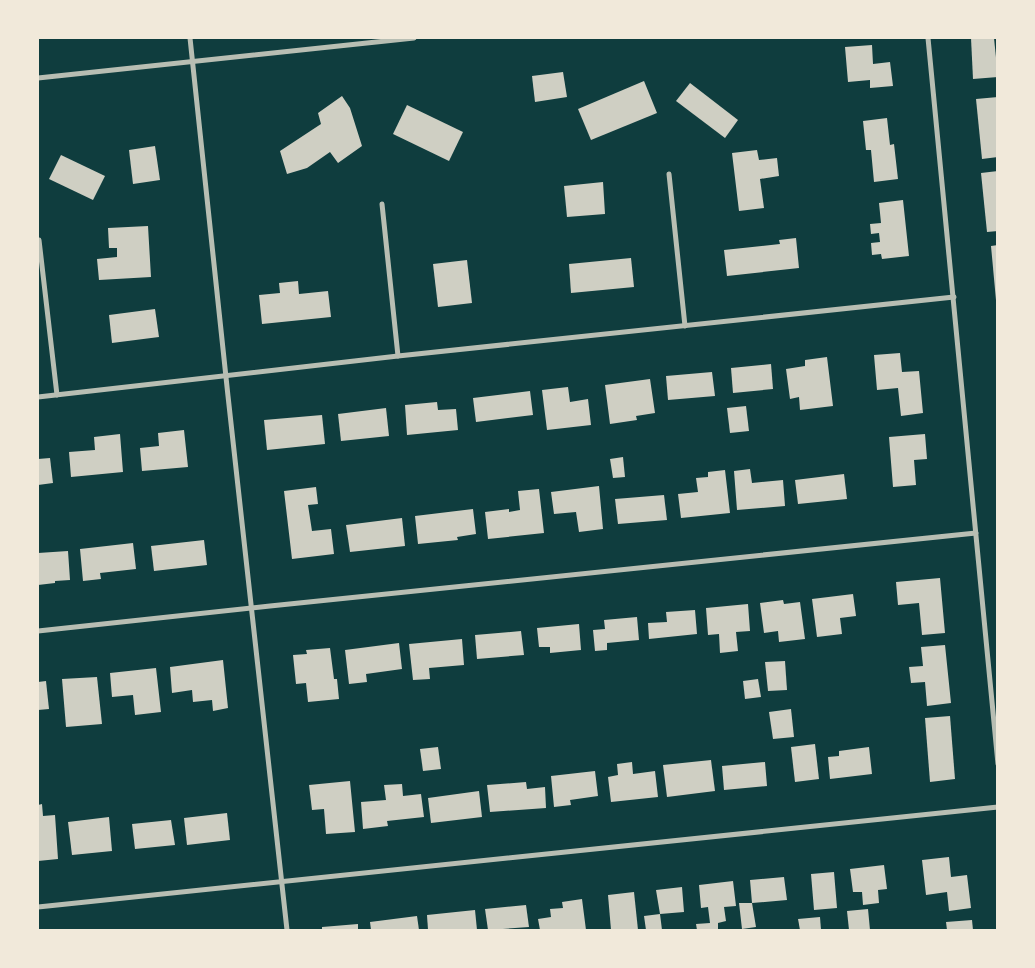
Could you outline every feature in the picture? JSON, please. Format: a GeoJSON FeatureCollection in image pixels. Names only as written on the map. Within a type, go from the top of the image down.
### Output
{"type":"FeatureCollection","features":[{"type":"Feature","properties":{"kind":"street"},"geometry":{"type":"LineString","coordinates":[[190,38],[287,930]]}},
{"type":"Feature","properties":{"kind":"street"},"geometry":{"type":"LineString","coordinates":[[38,78],[414,38]]}},
{"type":"Feature","properties":{"kind":"street"},"geometry":{"type":"LineString","coordinates":[[928,38],[998,764]]}},
{"type":"Feature","properties":{"kind":"street"},"geometry":{"type":"LineString","coordinates":[[669,174],[685,326]]}},
{"type":"Feature","properties":{"kind":"street"},"geometry":{"type":"LineString","coordinates":[[382,204],[398,356]]}},
{"type":"Feature","properties":{"kind":"street"},"geometry":{"type":"LineString","coordinates":[[39,240],[57,395]]}},
{"type":"Feature","properties":{"kind":"street"},"geometry":{"type":"LineString","coordinates":[[38,397],[398,356],[954,297]]}},
{"type":"Feature","properties":{"kind":"street"},"geometry":{"type":"LineString","coordinates":[[38,631],[976,533]]}},
{"type":"Feature","properties":{"kind":"street"},"geometry":{"type":"LineString","coordinates":[[38,908],[998,807]]}},
{"type":"Feature","properties":{"kind":"building"},"geometry":{"type":"Polygon","coordinates":[[[971,38],[994,38],[998,77],[973,79],[971,38]]]}},
{"type":"Feature","properties":{"kind":"building"},"geometry":{"type":"Polygon","coordinates":[[[872,45],[873,64],[890,62],[893,86],[870,88],[870,80],[848,82],[845,47],[872,45]]]}},
{"type":"Feature","properties":{"kind":"building"},"geometry":{"type":"Polygon","coordinates":[[[563,72],[567,97],[535,102],[532,76],[563,72]]]}},
{"type":"Feature","properties":{"kind":"building"},"geometry":{"type":"Polygon","coordinates":[[[644,81],[657,113],[591,140],[578,109],[644,81]]]}},
{"type":"Feature","properties":{"kind":"building"},"geometry":{"type":"Polygon","coordinates":[[[690,83],[738,120],[725,138],[676,101],[690,83]]]}},
{"type":"Feature","properties":{"kind":"building"},"geometry":{"type":"Polygon","coordinates":[[[342,96],[350,108],[362,146],[338,163],[330,152],[307,168],[287,174],[280,151],[321,124],[318,113],[342,96]]]}},
{"type":"Feature","properties":{"kind":"building"},"geometry":{"type":"Polygon","coordinates":[[[998,97],[998,157],[982,159],[976,99],[998,97]]]}},
{"type":"Feature","properties":{"kind":"building"},"geometry":{"type":"Polygon","coordinates":[[[407,105],[463,132],[449,161],[393,134],[407,105]]]}},
{"type":"Feature","properties":{"kind":"building"},"geometry":{"type":"Polygon","coordinates":[[[887,118],[890,145],[894,144],[898,179],[874,182],[871,150],[866,150],[863,121],[887,118]]]}},
{"type":"Feature","properties":{"kind":"building"},"geometry":{"type":"Polygon","coordinates":[[[155,146],[160,180],[133,184],[129,150],[155,146]]]}},
{"type":"Feature","properties":{"kind":"building"},"geometry":{"type":"Polygon","coordinates":[[[757,150],[759,160],[777,158],[779,176],[760,179],[764,208],[739,211],[732,153],[757,150]]]}},
{"type":"Feature","properties":{"kind":"building"},"geometry":{"type":"Polygon","coordinates":[[[61,155],[105,176],[93,200],[49,179],[61,155]]]}},
{"type":"Feature","properties":{"kind":"building"},"geometry":{"type":"Polygon","coordinates":[[[998,171],[998,231],[987,232],[981,173],[998,171]]]}},
{"type":"Feature","properties":{"kind":"building"},"geometry":{"type":"Polygon","coordinates":[[[603,182],[605,214],[567,217],[564,186],[603,182]]]}},
{"type":"Feature","properties":{"kind":"building"},"geometry":{"type":"Polygon","coordinates":[[[903,200],[909,256],[882,259],[881,254],[872,255],[871,243],[880,242],[879,233],[871,234],[870,224],[881,223],[879,203],[903,200]]]}},
{"type":"Feature","properties":{"kind":"building"},"geometry":{"type":"Polygon","coordinates":[[[148,226],[151,277],[99,280],[97,259],[117,257],[117,248],[109,248],[108,228],[148,226]]]}},
{"type":"Feature","properties":{"kind":"building"},"geometry":{"type":"Polygon","coordinates":[[[796,238],[799,268],[727,276],[724,250],[780,244],[779,240],[796,238]]]}},
{"type":"Feature","properties":{"kind":"building"},"geometry":{"type":"Polygon","coordinates":[[[998,245],[998,300],[996,300],[991,246],[998,245]]]}},
{"type":"Feature","properties":{"kind":"building"},"geometry":{"type":"Polygon","coordinates":[[[631,258],[634,287],[571,293],[569,264],[631,258]]]}},
{"type":"Feature","properties":{"kind":"building"},"geometry":{"type":"Polygon","coordinates":[[[467,260],[472,303],[438,307],[433,264],[467,260]]]}},
{"type":"Feature","properties":{"kind":"building"},"geometry":{"type":"Polygon","coordinates":[[[298,281],[299,294],[328,291],[331,317],[262,324],[259,295],[280,293],[279,283],[298,281]]]}},
{"type":"Feature","properties":{"kind":"building"},"geometry":{"type":"Polygon","coordinates":[[[155,309],[159,337],[112,343],[109,315],[155,309]]]}},
{"type":"Feature","properties":{"kind":"building"},"geometry":{"type":"Polygon","coordinates":[[[900,353],[902,372],[919,371],[923,413],[901,416],[898,388],[877,390],[874,355],[900,353]]]}},
{"type":"Feature","properties":{"kind":"building"},"geometry":{"type":"Polygon","coordinates":[[[827,357],[833,406],[800,410],[799,397],[790,399],[786,369],[805,366],[805,360],[827,357]]]}},
{"type":"Feature","properties":{"kind":"building"},"geometry":{"type":"Polygon","coordinates":[[[771,364],[773,389],[733,393],[731,368],[771,364]]]}},
{"type":"Feature","properties":{"kind":"building"},"geometry":{"type":"Polygon","coordinates":[[[712,372],[715,396],[668,400],[666,376],[712,372]]]}},
{"type":"Feature","properties":{"kind":"building"},"geometry":{"type":"Polygon","coordinates":[[[650,379],[655,413],[636,416],[637,420],[610,424],[605,385],[650,379]]]}},
{"type":"Feature","properties":{"kind":"building"},"geometry":{"type":"Polygon","coordinates":[[[568,387],[570,402],[588,399],[591,425],[547,430],[542,390],[568,387]]]}},
{"type":"Feature","properties":{"kind":"building"},"geometry":{"type":"Polygon","coordinates":[[[530,391],[533,415],[476,422],[473,398],[530,391]]]}},
{"type":"Feature","properties":{"kind":"building"},"geometry":{"type":"Polygon","coordinates":[[[437,402],[438,410],[456,409],[458,430],[407,435],[405,405],[437,402]]]}},
{"type":"Feature","properties":{"kind":"building"},"geometry":{"type":"Polygon","coordinates":[[[746,406],[749,431],[730,433],[727,408],[746,406]]]}},
{"type":"Feature","properties":{"kind":"building"},"geometry":{"type":"Polygon","coordinates":[[[386,408],[389,436],[341,441],[338,414],[386,408]]]}},
{"type":"Feature","properties":{"kind":"building"},"geometry":{"type":"Polygon","coordinates":[[[322,415],[325,444],[267,450],[264,420],[322,415]]]}},
{"type":"Feature","properties":{"kind":"building"},"geometry":{"type":"Polygon","coordinates":[[[184,430],[188,467],[142,471],[140,448],[159,446],[158,433],[184,430]]]}},
{"type":"Feature","properties":{"kind":"building"},"geometry":{"type":"Polygon","coordinates":[[[120,434],[123,472],[71,477],[69,452],[95,450],[94,437],[120,434]]]}},
{"type":"Feature","properties":{"kind":"building"},"geometry":{"type":"Polygon","coordinates":[[[925,434],[927,459],[914,460],[916,485],[893,487],[889,437],[925,434]]]}},
{"type":"Feature","properties":{"kind":"building"},"geometry":{"type":"Polygon","coordinates":[[[623,457],[625,477],[613,478],[610,459],[623,457]]]}},
{"type":"Feature","properties":{"kind":"building"},"geometry":{"type":"Polygon","coordinates":[[[50,458],[53,483],[38,485],[38,459],[50,458]]]}},
{"type":"Feature","properties":{"kind":"building"},"geometry":{"type":"Polygon","coordinates":[[[750,469],[752,483],[783,480],[785,506],[737,510],[734,471],[750,469]]]}},
{"type":"Feature","properties":{"kind":"building"},"geometry":{"type":"Polygon","coordinates":[[[725,470],[730,513],[681,518],[678,494],[698,492],[696,478],[708,477],[708,472],[725,470]]]}},
{"type":"Feature","properties":{"kind":"building"},"geometry":{"type":"Polygon","coordinates":[[[844,474],[847,499],[798,504],[795,480],[844,474]]]}},
{"type":"Feature","properties":{"kind":"building"},"geometry":{"type":"Polygon","coordinates":[[[599,486],[603,529],[579,532],[576,512],[554,514],[551,492],[599,486]]]}},
{"type":"Feature","properties":{"kind":"building"},"geometry":{"type":"Polygon","coordinates":[[[316,487],[318,504],[308,505],[312,531],[331,529],[334,554],[292,559],[284,491],[316,487]]]}},
{"type":"Feature","properties":{"kind":"building"},"geometry":{"type":"Polygon","coordinates":[[[539,489],[544,533],[488,539],[485,512],[509,509],[509,512],[520,510],[518,491],[539,489]]]}},
{"type":"Feature","properties":{"kind":"building"},"geometry":{"type":"Polygon","coordinates":[[[664,495],[667,520],[618,524],[615,499],[664,495]]]}},
{"type":"Feature","properties":{"kind":"building"},"geometry":{"type":"Polygon","coordinates":[[[473,509],[476,534],[457,537],[458,540],[418,544],[415,516],[473,509]]]}},
{"type":"Feature","properties":{"kind":"building"},"geometry":{"type":"Polygon","coordinates":[[[402,518],[405,546],[350,552],[346,525],[402,518]]]}},
{"type":"Feature","properties":{"kind":"building"},"geometry":{"type":"Polygon","coordinates":[[[204,540],[207,565],[154,571],[151,546],[204,540]]]}},
{"type":"Feature","properties":{"kind":"building"},"geometry":{"type":"Polygon","coordinates":[[[133,543],[136,569],[100,573],[101,579],[83,581],[80,549],[133,543]]]}},
{"type":"Feature","properties":{"kind":"building"},"geometry":{"type":"Polygon","coordinates":[[[68,551],[70,580],[38,585],[38,553],[68,551]]]}},
{"type":"Feature","properties":{"kind":"building"},"geometry":{"type":"Polygon","coordinates":[[[940,578],[945,633],[922,635],[919,603],[898,605],[896,582],[940,578]]]}},
{"type":"Feature","properties":{"kind":"building"},"geometry":{"type":"Polygon","coordinates":[[[853,594],[856,616],[840,618],[842,634],[817,637],[812,599],[853,594]]]}},
{"type":"Feature","properties":{"kind":"building"},"geometry":{"type":"Polygon","coordinates":[[[783,600],[784,604],[800,602],[805,639],[779,642],[778,631],[764,633],[760,603],[783,600]]]}},
{"type":"Feature","properties":{"kind":"building"},"geometry":{"type":"Polygon","coordinates":[[[748,604],[750,631],[736,632],[738,651],[720,653],[719,634],[708,635],[706,608],[748,604]]]}},
{"type":"Feature","properties":{"kind":"building"},"geometry":{"type":"Polygon","coordinates":[[[695,610],[697,634],[649,639],[648,623],[667,622],[666,612],[695,610]]]}},
{"type":"Feature","properties":{"kind":"building"},"geometry":{"type":"Polygon","coordinates":[[[637,617],[639,640],[607,643],[607,650],[595,651],[593,630],[605,629],[604,620],[637,617]]]}},
{"type":"Feature","properties":{"kind":"building"},"geometry":{"type":"Polygon","coordinates":[[[579,624],[581,650],[550,653],[550,647],[539,647],[537,628],[579,624]]]}},
{"type":"Feature","properties":{"kind":"building"},"geometry":{"type":"Polygon","coordinates":[[[521,631],[524,655],[477,659],[475,635],[521,631]]]}},
{"type":"Feature","properties":{"kind":"building"},"geometry":{"type":"Polygon","coordinates":[[[462,639],[464,665],[429,668],[430,679],[413,680],[409,644],[462,639]]]}},
{"type":"Feature","properties":{"kind":"building"},"geometry":{"type":"Polygon","coordinates":[[[399,643],[402,669],[366,674],[367,682],[349,684],[345,650],[399,643]]]}},
{"type":"Feature","properties":{"kind":"building"},"geometry":{"type":"Polygon","coordinates":[[[945,645],[951,703],[927,706],[925,682],[911,683],[909,667],[923,666],[921,647],[945,645]]]}},
{"type":"Feature","properties":{"kind":"building"},"geometry":{"type":"Polygon","coordinates":[[[330,648],[334,679],[337,679],[339,699],[308,702],[306,683],[296,684],[293,655],[307,654],[306,650],[330,648]]]}},
{"type":"Feature","properties":{"kind":"building"},"geometry":{"type":"Polygon","coordinates":[[[223,660],[228,708],[213,711],[212,700],[193,702],[192,690],[172,693],[170,667],[223,660]]]}},
{"type":"Feature","properties":{"kind":"building"},"geometry":{"type":"Polygon","coordinates":[[[785,661],[787,690],[768,691],[765,662],[785,661]]]}},
{"type":"Feature","properties":{"kind":"building"},"geometry":{"type":"Polygon","coordinates":[[[156,668],[161,712],[135,715],[133,695],[112,697],[110,673],[156,668]]]}},
{"type":"Feature","properties":{"kind":"building"},"geometry":{"type":"Polygon","coordinates":[[[97,677],[102,724],[66,727],[62,679],[97,677]]]}},
{"type":"Feature","properties":{"kind":"building"},"geometry":{"type":"Polygon","coordinates":[[[758,679],[761,697],[745,699],[743,681],[758,679]]]}},
{"type":"Feature","properties":{"kind":"building"},"geometry":{"type":"Polygon","coordinates":[[[46,681],[49,709],[38,710],[38,682],[46,681]]]}},
{"type":"Feature","properties":{"kind":"building"},"geometry":{"type":"Polygon","coordinates":[[[791,709],[794,737],[773,739],[769,712],[791,709]]]}},
{"type":"Feature","properties":{"kind":"building"},"geometry":{"type":"Polygon","coordinates":[[[950,716],[955,779],[930,782],[925,718],[950,716]]]}},
{"type":"Feature","properties":{"kind":"building"},"geometry":{"type":"Polygon","coordinates":[[[815,744],[819,779],[795,782],[791,747],[815,744]]]}},
{"type":"Feature","properties":{"kind":"building"},"geometry":{"type":"Polygon","coordinates":[[[438,747],[441,769],[423,771],[420,749],[438,747]]]}},
{"type":"Feature","properties":{"kind":"building"},"geometry":{"type":"Polygon","coordinates":[[[869,747],[872,774],[830,779],[828,757],[839,756],[839,751],[869,747]]]}},
{"type":"Feature","properties":{"kind":"building"},"geometry":{"type":"Polygon","coordinates":[[[711,760],[715,791],[667,797],[663,765],[711,760]]]}},
{"type":"Feature","properties":{"kind":"building"},"geometry":{"type":"Polygon","coordinates":[[[632,762],[633,774],[655,771],[658,797],[611,802],[608,777],[618,775],[617,764],[632,762]]]}},
{"type":"Feature","properties":{"kind":"building"},"geometry":{"type":"Polygon","coordinates":[[[765,762],[767,786],[724,790],[722,766],[765,762]]]}},
{"type":"Feature","properties":{"kind":"building"},"geometry":{"type":"Polygon","coordinates":[[[595,771],[598,796],[570,800],[571,805],[554,807],[551,776],[595,771]]]}},
{"type":"Feature","properties":{"kind":"building"},"geometry":{"type":"Polygon","coordinates":[[[350,781],[355,832],[326,834],[324,809],[312,810],[309,785],[350,781]]]}},
{"type":"Feature","properties":{"kind":"building"},"geometry":{"type":"Polygon","coordinates":[[[526,782],[527,789],[545,787],[546,808],[490,812],[487,785],[526,782]]]}},
{"type":"Feature","properties":{"kind":"building"},"geometry":{"type":"Polygon","coordinates":[[[402,784],[403,796],[421,794],[424,817],[387,821],[388,826],[363,829],[361,802],[386,800],[384,785],[402,784]]]}},
{"type":"Feature","properties":{"kind":"building"},"geometry":{"type":"Polygon","coordinates":[[[479,791],[482,817],[431,823],[428,798],[479,791]]]}},
{"type":"Feature","properties":{"kind":"building"},"geometry":{"type":"Polygon","coordinates":[[[42,804],[43,816],[55,815],[58,859],[38,861],[38,805],[42,804]]]}},
{"type":"Feature","properties":{"kind":"building"},"geometry":{"type":"Polygon","coordinates":[[[227,813],[230,840],[187,845],[184,818],[227,813]]]}},
{"type":"Feature","properties":{"kind":"building"},"geometry":{"type":"Polygon","coordinates":[[[109,817],[112,851],[72,855],[68,822],[109,817]]]}},
{"type":"Feature","properties":{"kind":"building"},"geometry":{"type":"Polygon","coordinates":[[[171,820],[175,845],[135,849],[132,824],[171,820]]]}},
{"type":"Feature","properties":{"kind":"building"},"geometry":{"type":"Polygon","coordinates":[[[949,857],[951,877],[967,875],[971,908],[949,911],[947,892],[926,895],[922,860],[949,857]]]}},
{"type":"Feature","properties":{"kind":"building"},"geometry":{"type":"Polygon","coordinates":[[[884,865],[887,889],[878,890],[879,903],[863,905],[862,892],[853,892],[850,869],[884,865]]]}},
{"type":"Feature","properties":{"kind":"building"},"geometry":{"type":"Polygon","coordinates":[[[834,872],[837,908],[814,910],[811,874],[834,872]]]}},
{"type":"Feature","properties":{"kind":"building"},"geometry":{"type":"Polygon","coordinates":[[[784,877],[787,900],[752,903],[750,880],[784,877]]]}},
{"type":"Feature","properties":{"kind":"building"},"geometry":{"type":"Polygon","coordinates":[[[733,881],[736,906],[724,907],[726,921],[718,923],[718,930],[697,930],[696,924],[710,923],[708,907],[701,908],[699,885],[733,881]]]}},
{"type":"Feature","properties":{"kind":"building"},"geometry":{"type":"Polygon","coordinates":[[[682,887],[684,912],[660,914],[656,890],[682,887]]]}},
{"type":"Feature","properties":{"kind":"building"},"geometry":{"type":"Polygon","coordinates":[[[634,892],[638,930],[611,930],[608,895],[634,892]]]}},
{"type":"Feature","properties":{"kind":"building"},"geometry":{"type":"Polygon","coordinates":[[[582,899],[586,930],[540,930],[538,919],[551,917],[550,909],[563,908],[562,902],[582,899]]]}},
{"type":"Feature","properties":{"kind":"building"},"geometry":{"type":"Polygon","coordinates":[[[739,903],[752,903],[756,927],[742,929],[739,903]]]}},
{"type":"Feature","properties":{"kind":"building"},"geometry":{"type":"Polygon","coordinates":[[[526,905],[529,927],[488,930],[485,909],[526,905]]]}},
{"type":"Feature","properties":{"kind":"building"},"geometry":{"type":"Polygon","coordinates":[[[868,909],[870,930],[849,930],[847,911],[868,909]]]}},
{"type":"Feature","properties":{"kind":"building"},"geometry":{"type":"Polygon","coordinates":[[[475,910],[477,930],[428,930],[427,915],[475,910]]]}},
{"type":"Feature","properties":{"kind":"building"},"geometry":{"type":"Polygon","coordinates":[[[660,914],[662,930],[646,930],[644,916],[660,914]]]}},
{"type":"Feature","properties":{"kind":"building"},"geometry":{"type":"Polygon","coordinates":[[[417,916],[419,930],[371,930],[370,922],[417,916]]]}},
{"type":"Feature","properties":{"kind":"building"},"geometry":{"type":"Polygon","coordinates":[[[820,917],[821,930],[800,930],[798,919],[820,917]]]}},
{"type":"Feature","properties":{"kind":"building"},"geometry":{"type":"Polygon","coordinates":[[[972,920],[973,930],[947,930],[946,922],[972,920]]]}},
{"type":"Feature","properties":{"kind":"building"},"geometry":{"type":"Polygon","coordinates":[[[358,924],[358,930],[322,930],[322,927],[358,924]]]}}]}
